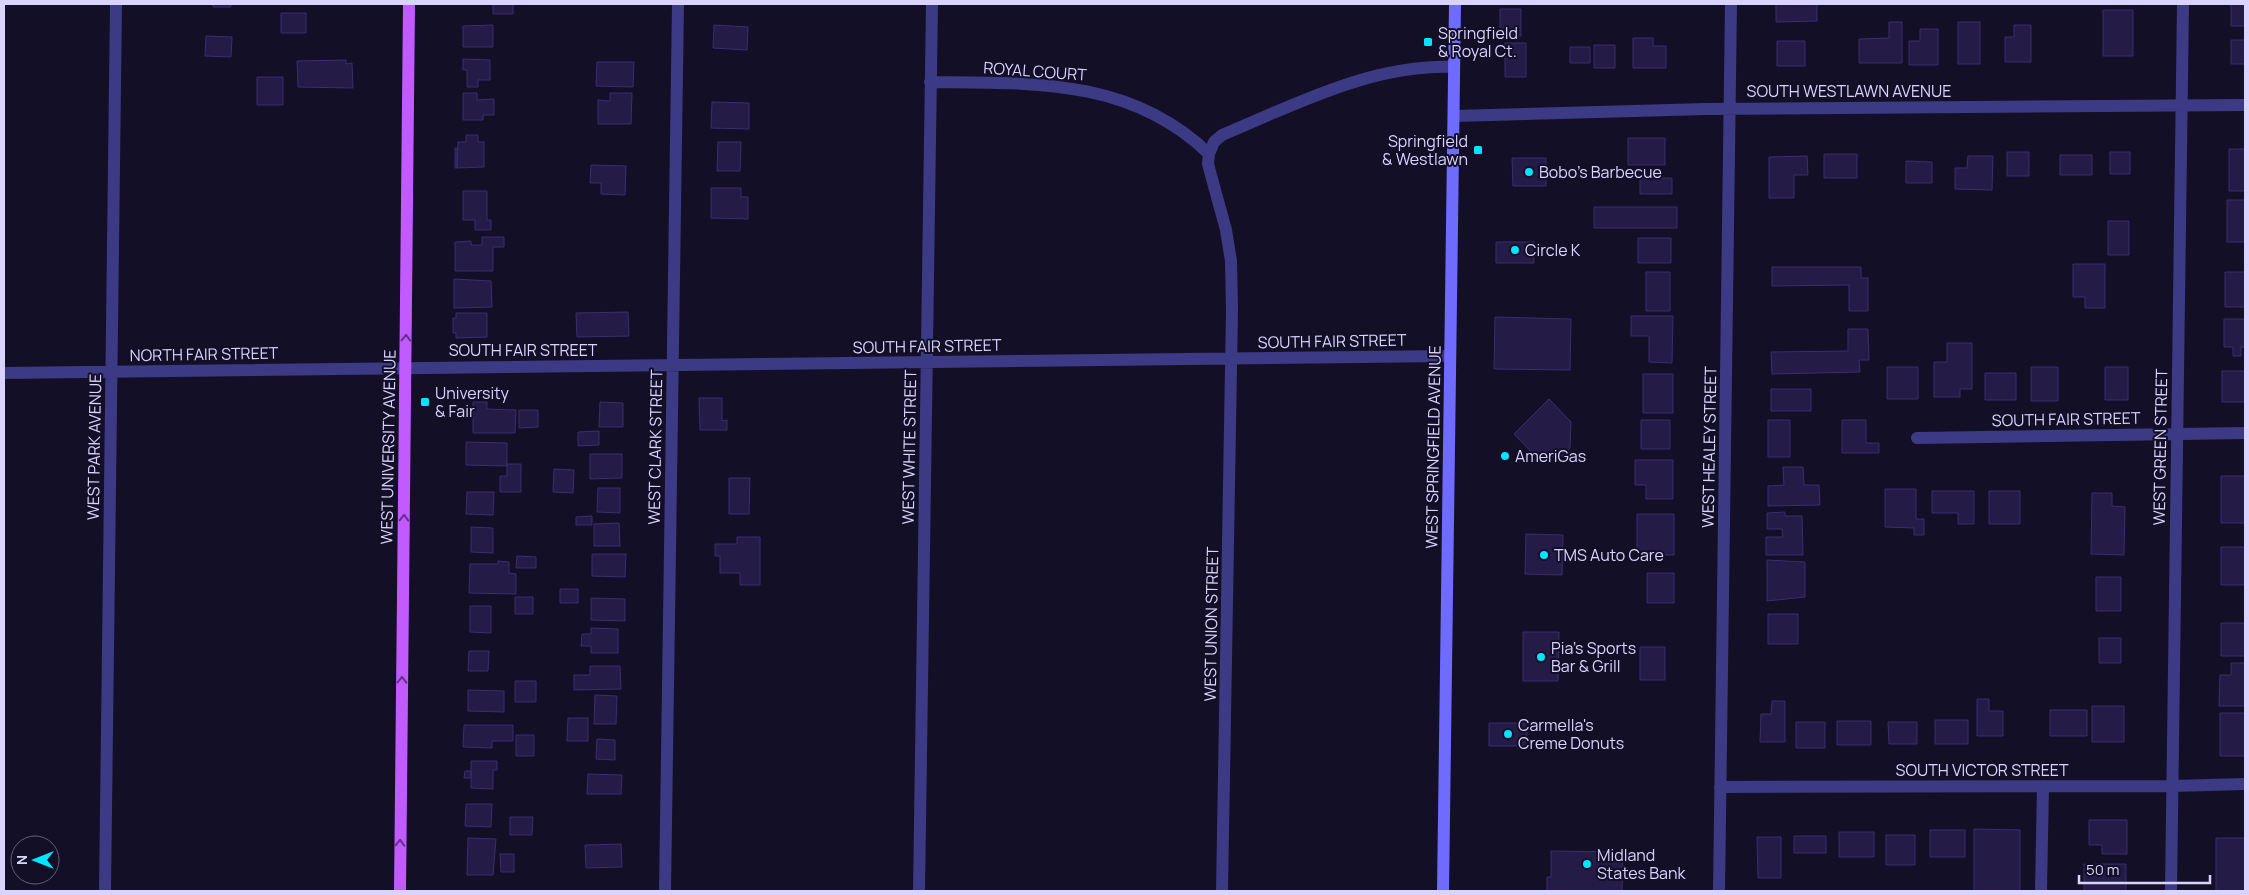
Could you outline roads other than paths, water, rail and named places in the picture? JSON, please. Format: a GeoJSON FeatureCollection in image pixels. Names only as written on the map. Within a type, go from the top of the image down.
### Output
{"type":"FeatureCollection","features":[{"type":"Feature","properties":{"kind":"main road","name":"WEST UNIVERSITY AVENUE"},"geometry":{"type":"LineString","coordinates":[[400,891],[409,4]]}},
{"type":"Feature","properties":{"kind":"main road","name":"WEST SPRINGFIELD AVENUE"},"geometry":{"type":"LineString","coordinates":[[1443,891],[1455,4]]}},
{"type":"Feature","properties":{"kind":"street","name":"WEST PARK AVENUE"},"geometry":{"type":"LineString","coordinates":[[105,891],[116,4]]}},
{"type":"Feature","properties":{"kind":"street","name":"WEST CLARK STREET"},"geometry":{"type":"LineString","coordinates":[[665,891],[678,4]]}},
{"type":"Feature","properties":{"kind":"street","name":"WEST WHITE STREET"},"geometry":{"type":"LineString","coordinates":[[919,891],[932,4]]}},
{"type":"Feature","properties":{"kind":"street","name":"WEST HEALEY STREET"},"geometry":{"type":"LineString","coordinates":[[1718,891],[1731,4]]}},
{"type":"Feature","properties":{"kind":"street","name":"WEST GREEN STREET"},"geometry":{"type":"LineString","coordinates":[[2171,891],[2183,4]]}},
{"type":"Feature","properties":{"kind":"street"},"geometry":{"type":"LineString","coordinates":[[1231,358],[1231,261],[1226,230],[1208,164],[1209,154],[1214,142],[1222,135],[1321,93],[1410,68],[1454,67]]}},
{"type":"Feature","properties":{"kind":"street","name":"ROYAL COURT"},"geometry":{"type":"LineString","coordinates":[[930,82],[1022,83],[1069,86],[1098,93],[1156,115],[1179,129],[1209,154]]}},
{"type":"Feature","properties":{"kind":"street","name":"SOUTH WESTLAWN AVENUE"},"geometry":{"type":"LineString","coordinates":[[1454,116],[1729,109],[2245,104]]}},
{"type":"Feature","properties":{"kind":"street","name":"SOUTH FAIR STREET"},"geometry":{"type":"LineString","coordinates":[[405,367],[1450,356]]}},
{"type":"Feature","properties":{"kind":"street","name":"WEST UNION STREET"},"geometry":{"type":"LineString","coordinates":[[1222,891],[1231,358]]}},
{"type":"Feature","properties":{"kind":"street","name":"NORTH FAIR STREET"},"geometry":{"type":"LineString","coordinates":[[4,373],[405,367]]}},
{"type":"Feature","properties":{"kind":"street","name":"SOUTH FAIR STREET"},"geometry":{"type":"LineString","coordinates":[[1917,438],[2245,433]]}},
{"type":"Feature","properties":{"kind":"street","name":"SOUTH VICTOR STREET"},"geometry":{"type":"LineString","coordinates":[[1720,788],[2245,784]]}},
{"type":"Feature","properties":{"kind":"street"},"geometry":{"type":"LineString","coordinates":[[2042,786],[2042,891]]}},
{"type":"Feature","properties":{"kind":"place","name":"Springfield & Royal Ct."},"geometry":{"type":"Point","coordinates":[1428,42]}},
{"type":"Feature","properties":{"kind":"place","name":"Springfield & Westlawn"},"geometry":{"type":"Point","coordinates":[1478,150]}},
{"type":"Feature","properties":{"kind":"place","name":"Bobo's Barbecue"},"geometry":{"type":"Point","coordinates":[1529,172]}},
{"type":"Feature","properties":{"kind":"place","name":"Circle K"},"geometry":{"type":"Point","coordinates":[1515,250]}},
{"type":"Feature","properties":{"kind":"place","name":"University & Fair"},"geometry":{"type":"Point","coordinates":[425,402]}},
{"type":"Feature","properties":{"kind":"place","name":"AmeriGas"},"geometry":{"type":"Point","coordinates":[1505,456]}},
{"type":"Feature","properties":{"kind":"place","name":"TMS Auto Care"},"geometry":{"type":"Point","coordinates":[1544,555]}},
{"type":"Feature","properties":{"kind":"place","name":"Pia's Sports Bar & Grill"},"geometry":{"type":"Point","coordinates":[1541,657]}},
{"type":"Feature","properties":{"kind":"place","name":"Carmella's Creme Donuts"},"geometry":{"type":"Point","coordinates":[1508,734]}},
{"type":"Feature","properties":{"kind":"place","name":"Midland States Bank"},"geometry":{"type":"Point","coordinates":[1587,864]}}]}
